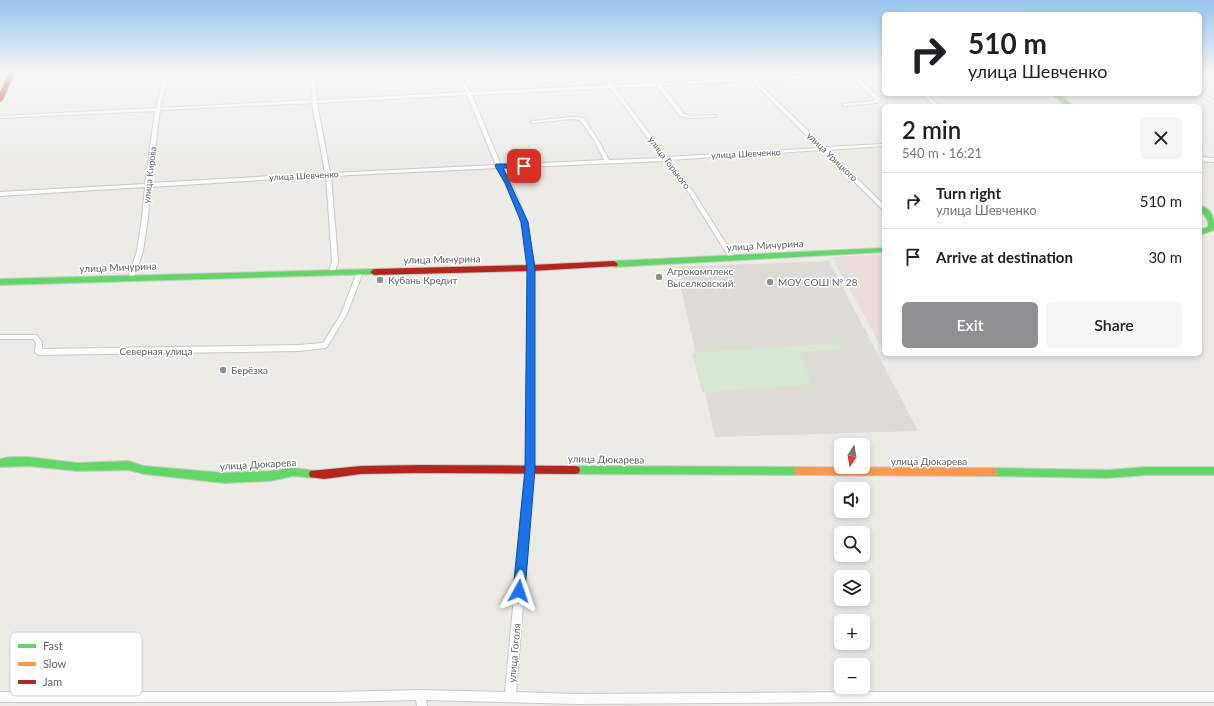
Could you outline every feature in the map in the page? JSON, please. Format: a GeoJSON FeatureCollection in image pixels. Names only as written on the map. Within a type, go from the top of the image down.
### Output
{"type":"FeatureCollection","features":[{"type":"Feature","properties":{"kind":"street","name":"улица Кирова"},"geometry":{"type":"LineString","coordinates":[[131,278],[140,251],[146,218],[159,105]]}},
{"type":"Feature","properties":{"kind":"street"},"geometry":{"type":"LineString","coordinates":[[0,117],[226,105]]}},
{"type":"Feature","properties":{"kind":"street"},"geometry":{"type":"LineString","coordinates":[[316,105],[328,174],[335,261],[332,272]]}},
{"type":"Feature","properties":{"kind":"street","name":"улица Гоголя"},"geometry":{"type":"LineString","coordinates":[[474,105],[524,222],[531,268],[530,469],[510,698]]}},
{"type":"Feature","properties":{"kind":"street","name":"улица Горького"},"geometry":{"type":"LineString","coordinates":[[626,105],[691,193],[732,258]]}},
{"type":"Feature","properties":{"kind":"street"},"geometry":{"type":"LineString","coordinates":[[674,105],[682,115],[714,116]]}},
{"type":"Feature","properties":{"kind":"street","name":"улица Урицкого"},"geometry":{"type":"LineString","coordinates":[[778,105],[882,206]]}},
{"type":"Feature","properties":{"kind":"street"},"geometry":{"type":"LineString","coordinates":[[532,122],[572,118],[582,119],[596,140],[607,161]]}},
{"type":"Feature","properties":{"kind":"street","name":"улица Шевченко"},"geometry":{"type":"LineString","coordinates":[[0,194],[328,174],[824,150],[882,145]]}},
{"type":"Feature","properties":{"kind":"street"},"geometry":{"type":"LineString","coordinates":[[1202,159],[1214,160]]}},
{"type":"Feature","properties":{"kind":"street"},"geometry":{"type":"LineString","coordinates":[[1202,209],[1209,215],[1213,223],[1212,228],[1202,232]]}},
{"type":"Feature","properties":{"kind":"street","name":"улица Мичурина"},"geometry":{"type":"LineString","coordinates":[[0,282],[332,272],[531,268],[882,250]]}},
{"type":"Feature","properties":{"kind":"street","name":"Северная улица"},"geometry":{"type":"LineString","coordinates":[[0,337],[35,337],[39,342],[38,352],[299,348],[325,344],[344,314],[360,272]]}},
{"type":"Feature","properties":{"kind":"street","name":"улица Дюкарева"},"geometry":{"type":"LineString","coordinates":[[0,463],[16,460],[78,467],[135,466],[144,470],[224,478],[270,476],[293,472],[324,475],[361,470],[530,469],[1108,474],[1146,471],[1214,471]]}},
{"type":"Feature","properties":{"kind":"street"},"geometry":{"type":"LineString","coordinates":[[420,695],[422,706]]}},
{"type":"Feature","properties":{"kind":"street"},"geometry":{"type":"LineString","coordinates":[[0,696],[335,697],[420,695],[510,698],[577,703],[852,697],[1214,697]]}},
{"type":"Feature","properties":{"kind":"shaded area"},"geometry":{"type":"Polygon","coordinates":[[[882,254],[882,348],[832,257],[882,254]]]}},
{"type":"Feature","properties":{"kind":"shaded area"},"geometry":{"type":"Polygon","coordinates":[[[829,261],[918,431],[715,437],[676,267],[829,261]]]}},
{"type":"Feature","properties":{"kind":"green space"},"geometry":{"type":"Polygon","coordinates":[[[838,343],[841,349],[799,352],[812,384],[702,392],[692,353],[838,343]]]}},
{"type":"Feature","properties":{"kind":"railway"},"geometry":{"type":"LineString","coordinates":[[1202,192],[1214,203]]}},
{"type":"Feature","properties":{"kind":"traffic: fast"},"geometry":{"type":"LineString","coordinates":[[1202,209],[1212,221],[1212,228],[1202,232]]}},
{"type":"Feature","properties":{"kind":"traffic: fast"},"geometry":{"type":"LineString","coordinates":[[614,264],[882,250]]}},
{"type":"Feature","properties":{"kind":"traffic: fast"},"geometry":{"type":"LineString","coordinates":[[0,282],[374,272]]}},
{"type":"Feature","properties":{"kind":"traffic: fast"},"geometry":{"type":"LineString","coordinates":[[0,463],[19,461],[77,467],[120,465],[136,467],[144,470],[224,478],[270,476],[293,472],[314,474]]}},
{"type":"Feature","properties":{"kind":"traffic: fast"},"geometry":{"type":"LineString","coordinates":[[575,470],[799,471]]}},
{"type":"Feature","properties":{"kind":"traffic: fast"},"geometry":{"type":"LineString","coordinates":[[992,472],[1108,474],[1146,471],[1214,471]]}},
{"type":"Feature","properties":{"kind":"traffic: slow"},"geometry":{"type":"LineString","coordinates":[[799,471],[992,472]]}},
{"type":"Feature","properties":{"kind":"traffic: jam"},"geometry":{"type":"LineString","coordinates":[[374,272],[531,268],[614,264]]}},
{"type":"Feature","properties":{"kind":"traffic: jam"},"geometry":{"type":"LineString","coordinates":[[314,474],[324,475],[361,470],[420,469],[575,470]]}},
{"type":"Feature","properties":{"kind":"place","name":"Агрокомплекс Выселковский"},"geometry":{"type":"Point","coordinates":[659,277]}},
{"type":"Feature","properties":{"kind":"place","name":"Кубань Кредит"},"geometry":{"type":"Point","coordinates":[380,280]}},
{"type":"Feature","properties":{"kind":"place","name":"МОУ СОШ № 28"},"geometry":{"type":"Point","coordinates":[770,282]}},
{"type":"Feature","properties":{"kind":"place","name":"Берёзка"},"geometry":{"type":"Point","coordinates":[223,370]}},
{"type":"Feature","properties":{"kind":"route"},"geometry":{"type":"LineString","coordinates":[[519,591],[530,469],[531,268],[524,222],[513,194],[499,166],[524,166]]}}]}
